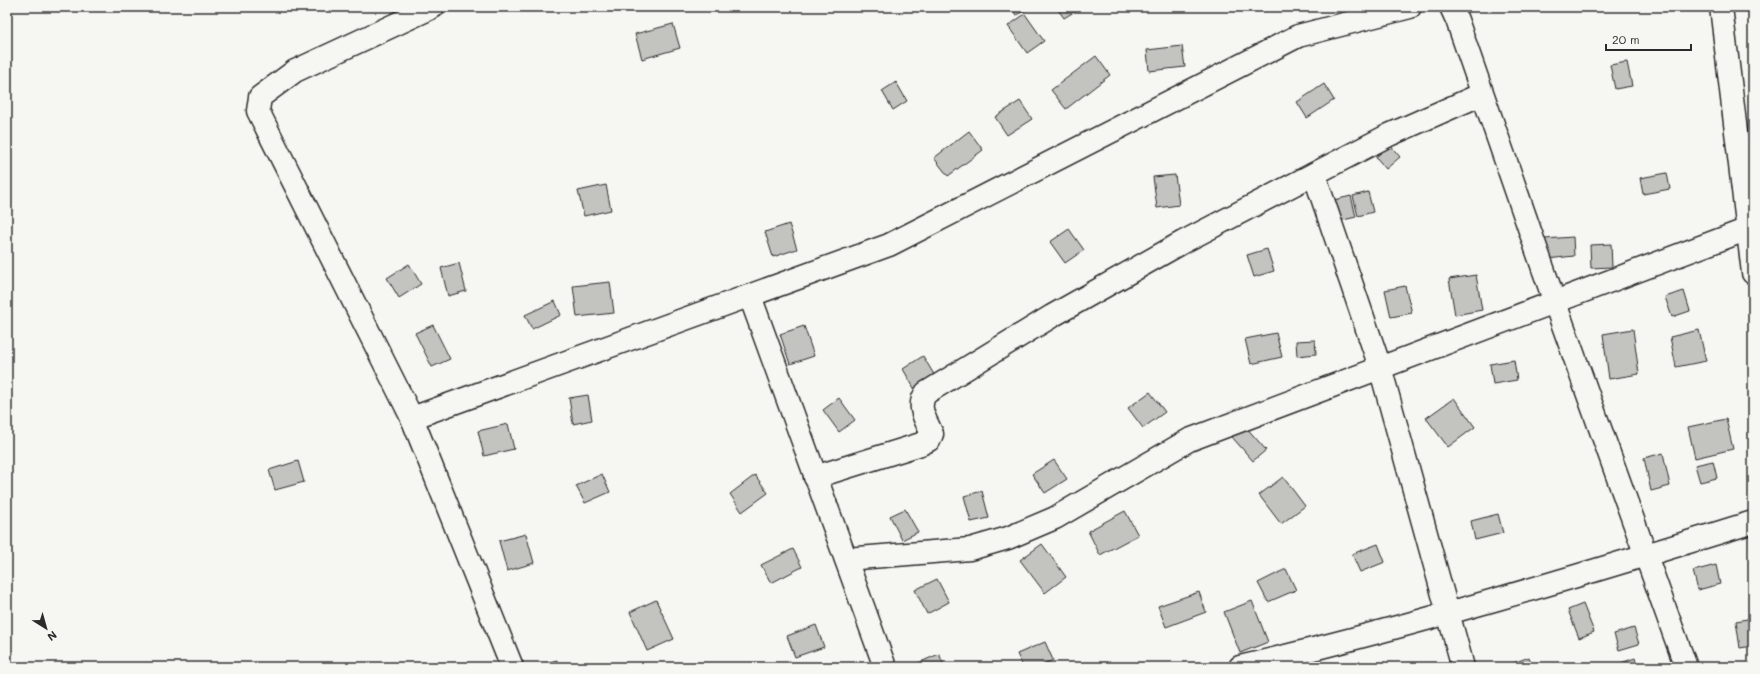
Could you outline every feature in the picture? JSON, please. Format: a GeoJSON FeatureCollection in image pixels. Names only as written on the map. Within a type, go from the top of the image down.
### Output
{"type":"FeatureCollection","features":[{"type":"Feature","properties":{"kind":"street"},"geometry":{"type":"LineString","coordinates":[[433,7],[295,71],[260,97],[258,111],[412,418],[512,667]]}},
{"type":"Feature","properties":{"kind":"street"},"geometry":{"type":"LineString","coordinates":[[412,418],[750,296],[889,244],[1298,36],[1410,7]]}},
{"type":"Feature","properties":{"kind":"street"},"geometry":{"type":"LineString","coordinates":[[1451,7],[1457,20],[1555,303],[1686,667]]}},
{"type":"Feature","properties":{"kind":"street"},"geometry":{"type":"LineString","coordinates":[[1721,7],[1747,156],[1748,229],[1753,273]]}},
{"type":"Feature","properties":{"kind":"street"},"geometry":{"type":"LineString","coordinates":[[815,477],[929,440],[932,434],[920,407],[921,399],[926,393],[1052,316],[1183,242],[1389,135],[1482,94]]}},
{"type":"Feature","properties":{"kind":"street"},"geometry":{"type":"LineString","coordinates":[[1314,174],[1380,367],[1463,667]]}},
{"type":"Feature","properties":{"kind":"street"},"geometry":{"type":"LineString","coordinates":[[846,559],[970,549],[1008,538],[1055,518],[1189,440],[1748,229]]}},
{"type":"Feature","properties":{"kind":"street"},"geometry":{"type":"LineString","coordinates":[[750,296],[885,667]]}},
{"type":"Feature","properties":{"kind":"street"},"geometry":{"type":"LineString","coordinates":[[1240,667],[1336,644],[1449,613],[1753,522]]}},
{"type":"Feature","properties":{"kind":"building"},"geometry":{"type":"Polygon","coordinates":[[[1011,7],[1032,7],[1016,15],[1011,7]]]}},
{"type":"Feature","properties":{"kind":"building"},"geometry":{"type":"Polygon","coordinates":[[[1056,7],[1082,7],[1064,18],[1056,7]]]}},
{"type":"Feature","properties":{"kind":"building"},"geometry":{"type":"Polygon","coordinates":[[[1025,14],[1044,41],[1027,53],[1008,26],[1025,14]]]}},
{"type":"Feature","properties":{"kind":"building"},"geometry":{"type":"Polygon","coordinates":[[[673,24],[680,48],[642,59],[635,34],[673,24]]]}},
{"type":"Feature","properties":{"kind":"building"},"geometry":{"type":"Polygon","coordinates":[[[1182,46],[1185,67],[1149,71],[1147,50],[1182,46]]]}},
{"type":"Feature","properties":{"kind":"building"},"geometry":{"type":"Polygon","coordinates":[[[1096,56],[1110,75],[1066,109],[1051,90],[1096,56]]]}},
{"type":"Feature","properties":{"kind":"building"},"geometry":{"type":"Polygon","coordinates":[[[1627,62],[1632,86],[1615,89],[1610,65],[1627,62]]]}},
{"type":"Feature","properties":{"kind":"building"},"geometry":{"type":"Polygon","coordinates":[[[896,82],[907,101],[893,110],[882,91],[896,82]]]}},
{"type":"Feature","properties":{"kind":"building"},"geometry":{"type":"Polygon","coordinates":[[[1324,84],[1334,100],[1307,118],[1297,102],[1324,84]]]}},
{"type":"Feature","properties":{"kind":"building"},"geometry":{"type":"Polygon","coordinates":[[[1020,101],[1032,119],[1007,135],[995,117],[1020,101]]]}},
{"type":"Feature","properties":{"kind":"building"},"geometry":{"type":"Polygon","coordinates":[[[969,131],[983,150],[948,176],[934,158],[969,131]]]}},
{"type":"Feature","properties":{"kind":"building"},"geometry":{"type":"Polygon","coordinates":[[[1390,145],[1400,157],[1386,169],[1376,157],[1390,145]]]}},
{"type":"Feature","properties":{"kind":"building"},"geometry":{"type":"Polygon","coordinates":[[[1667,173],[1670,189],[1643,194],[1640,178],[1667,173]]]}},
{"type":"Feature","properties":{"kind":"building"},"geometry":{"type":"Polygon","coordinates":[[[1175,175],[1179,205],[1157,208],[1153,177],[1175,175]]]}},
{"type":"Feature","properties":{"kind":"building"},"geometry":{"type":"Polygon","coordinates":[[[606,185],[611,210],[584,216],[578,191],[606,185]]]}},
{"type":"Feature","properties":{"kind":"building"},"geometry":{"type":"Polygon","coordinates":[[[1368,192],[1373,212],[1358,216],[1353,196],[1368,192]]]}},
{"type":"Feature","properties":{"kind":"building"},"geometry":{"type":"Polygon","coordinates":[[[1351,196],[1356,217],[1339,221],[1334,200],[1351,196]]]}},
{"type":"Feature","properties":{"kind":"building"},"geometry":{"type":"Polygon","coordinates":[[[789,224],[797,249],[773,257],[765,232],[789,224]]]}},
{"type":"Feature","properties":{"kind":"building"},"geometry":{"type":"Polygon","coordinates":[[[1069,229],[1084,250],[1065,263],[1050,242],[1069,229]]]}},
{"type":"Feature","properties":{"kind":"building"},"geometry":{"type":"Polygon","coordinates":[[[1573,237],[1574,256],[1547,259],[1545,239],[1573,237]]]}},
{"type":"Feature","properties":{"kind":"building"},"geometry":{"type":"Polygon","coordinates":[[[1611,244],[1612,267],[1591,268],[1590,245],[1611,244]]]}},
{"type":"Feature","properties":{"kind":"building"},"geometry":{"type":"Polygon","coordinates":[[[1267,249],[1274,271],[1254,277],[1247,255],[1267,249]]]}},
{"type":"Feature","properties":{"kind":"building"},"geometry":{"type":"Polygon","coordinates":[[[459,263],[466,291],[448,296],[441,268],[459,263]]]}},
{"type":"Feature","properties":{"kind":"building"},"geometry":{"type":"Polygon","coordinates":[[[409,264],[421,284],[399,298],[387,278],[409,264]]]}},
{"type":"Feature","properties":{"kind":"building"},"geometry":{"type":"Polygon","coordinates":[[[1476,275],[1482,310],[1455,315],[1449,279],[1476,275]]]}},
{"type":"Feature","properties":{"kind":"building"},"geometry":{"type":"Polygon","coordinates":[[[610,282],[614,313],[577,317],[573,286],[610,282]]]}},
{"type":"Feature","properties":{"kind":"building"},"geometry":{"type":"Polygon","coordinates":[[[1405,286],[1412,313],[1391,317],[1385,290],[1405,286]]]}},
{"type":"Feature","properties":{"kind":"building"},"geometry":{"type":"Polygon","coordinates":[[[1684,291],[1690,311],[1672,317],[1665,297],[1684,291]]]}},
{"type":"Feature","properties":{"kind":"building"},"geometry":{"type":"Polygon","coordinates":[[[555,301],[561,315],[532,329],[525,315],[555,301]]]}},
{"type":"Feature","properties":{"kind":"building"},"geometry":{"type":"Polygon","coordinates":[[[433,325],[450,359],[432,367],[415,333],[433,325]]]}},
{"type":"Feature","properties":{"kind":"building"},"geometry":{"type":"Polygon","coordinates":[[[804,326],[814,356],[790,364],[780,334],[804,326]]]}},
{"type":"Feature","properties":{"kind":"building"},"geometry":{"type":"Polygon","coordinates":[[[1633,329],[1639,374],[1609,379],[1603,334],[1633,329]]]}},
{"type":"Feature","properties":{"kind":"building"},"geometry":{"type":"Polygon","coordinates":[[[1699,330],[1706,361],[1676,367],[1670,337],[1699,330]]]}},
{"type":"Feature","properties":{"kind":"building"},"geometry":{"type":"Polygon","coordinates":[[[1276,333],[1282,357],[1251,364],[1245,339],[1276,333]]]}},
{"type":"Feature","properties":{"kind":"building"},"geometry":{"type":"Polygon","coordinates":[[[1315,340],[1316,354],[1297,356],[1296,341],[1315,340]]]}},
{"type":"Feature","properties":{"kind":"building"},"geometry":{"type":"Polygon","coordinates":[[[923,356],[939,383],[918,395],[903,369],[923,356]]]}},
{"type":"Feature","properties":{"kind":"building"},"geometry":{"type":"Polygon","coordinates":[[[1514,360],[1517,380],[1493,384],[1490,364],[1514,360]]]}},
{"type":"Feature","properties":{"kind":"building"},"geometry":{"type":"Polygon","coordinates":[[[1150,392],[1165,412],[1143,428],[1128,408],[1150,392]]]}},
{"type":"Feature","properties":{"kind":"building"},"geometry":{"type":"Polygon","coordinates":[[[588,395],[592,420],[573,424],[569,398],[588,395]]]}},
{"type":"Feature","properties":{"kind":"building"},"geometry":{"type":"Polygon","coordinates":[[[839,398],[855,420],[839,432],[823,410],[839,398]]]}},
{"type":"Feature","properties":{"kind":"building"},"geometry":{"type":"Polygon","coordinates":[[[1454,398],[1475,427],[1448,447],[1426,418],[1454,398]]]}},
{"type":"Feature","properties":{"kind":"building"},"geometry":{"type":"Polygon","coordinates":[[[1726,419],[1733,449],[1695,458],[1688,427],[1726,419]]]}},
{"type":"Feature","properties":{"kind":"building"},"geometry":{"type":"Polygon","coordinates":[[[508,424],[514,449],[484,456],[478,431],[508,424]]]}},
{"type":"Feature","properties":{"kind":"building"},"geometry":{"type":"Polygon","coordinates":[[[1245,426],[1266,450],[1253,461],[1232,437],[1245,426]]]}},
{"type":"Feature","properties":{"kind":"building"},"geometry":{"type":"Polygon","coordinates":[[[1663,453],[1670,486],[1651,491],[1644,458],[1663,453]]]}},
{"type":"Feature","properties":{"kind":"building"},"geometry":{"type":"Polygon","coordinates":[[[1054,460],[1067,479],[1045,493],[1032,474],[1054,460]]]}},
{"type":"Feature","properties":{"kind":"building"},"geometry":{"type":"Polygon","coordinates":[[[298,461],[304,482],[275,490],[269,470],[298,461]]]}},
{"type":"Feature","properties":{"kind":"building"},"geometry":{"type":"Polygon","coordinates":[[[1713,461],[1717,478],[1700,482],[1695,465],[1713,461]]]}},
{"type":"Feature","properties":{"kind":"building"},"geometry":{"type":"Polygon","coordinates":[[[602,474],[610,492],[585,503],[576,486],[602,474]]]}},
{"type":"Feature","properties":{"kind":"building"},"geometry":{"type":"Polygon","coordinates":[[[755,475],[768,493],[742,512],[730,494],[755,475]]]}},
{"type":"Feature","properties":{"kind":"building"},"geometry":{"type":"Polygon","coordinates":[[[1283,477],[1305,506],[1281,524],[1259,495],[1283,477]]]}},
{"type":"Feature","properties":{"kind":"building"},"geometry":{"type":"Polygon","coordinates":[[[982,491],[989,518],[971,522],[964,496],[982,491]]]}},
{"type":"Feature","properties":{"kind":"building"},"geometry":{"type":"Polygon","coordinates":[[[905,509],[918,532],[902,540],[890,516],[905,509]]]}},
{"type":"Feature","properties":{"kind":"building"},"geometry":{"type":"Polygon","coordinates":[[[1125,511],[1138,535],[1100,555],[1088,531],[1125,511]]]}},
{"type":"Feature","properties":{"kind":"building"},"geometry":{"type":"Polygon","coordinates":[[[1498,514],[1503,533],[1475,540],[1471,521],[1498,514]]]}},
{"type":"Feature","properties":{"kind":"building"},"geometry":{"type":"Polygon","coordinates":[[[526,534],[534,563],[507,571],[499,541],[526,534]]]}},
{"type":"Feature","properties":{"kind":"building"},"geometry":{"type":"Polygon","coordinates":[[[1042,544],[1066,577],[1045,593],[1020,560],[1042,544]]]}},
{"type":"Feature","properties":{"kind":"building"},"geometry":{"type":"Polygon","coordinates":[[[1378,544],[1385,562],[1360,572],[1352,554],[1378,544]]]}},
{"type":"Feature","properties":{"kind":"building"},"geometry":{"type":"Polygon","coordinates":[[[793,549],[802,567],[771,583],[761,565],[793,549]]]}},
{"type":"Feature","properties":{"kind":"building"},"geometry":{"type":"Polygon","coordinates":[[[1716,565],[1720,584],[1698,590],[1693,571],[1716,565]]]}},
{"type":"Feature","properties":{"kind":"building"},"geometry":{"type":"Polygon","coordinates":[[[1286,569],[1296,590],[1268,602],[1258,583],[1286,569]]]}},
{"type":"Feature","properties":{"kind":"building"},"geometry":{"type":"Polygon","coordinates":[[[937,579],[949,602],[927,614],[915,590],[937,579]]]}},
{"type":"Feature","properties":{"kind":"building"},"geometry":{"type":"Polygon","coordinates":[[[1199,592],[1206,612],[1166,627],[1158,606],[1199,592]]]}},
{"type":"Feature","properties":{"kind":"building"},"geometry":{"type":"Polygon","coordinates":[[[656,600],[674,639],[647,651],[630,612],[656,600]]]}},
{"type":"Feature","properties":{"kind":"building"},"geometry":{"type":"Polygon","coordinates":[[[1252,601],[1268,642],[1240,653],[1224,612],[1252,601]]]}},
{"type":"Feature","properties":{"kind":"building"},"geometry":{"type":"Polygon","coordinates":[[[1583,604],[1594,632],[1579,638],[1568,610],[1583,604]]]}},
{"type":"Feature","properties":{"kind":"building"},"geometry":{"type":"Polygon","coordinates":[[[1753,618],[1753,646],[1740,648],[1736,621],[1753,618]]]}},
{"type":"Feature","properties":{"kind":"building"},"geometry":{"type":"Polygon","coordinates":[[[816,625],[824,647],[795,657],[787,636],[816,625]]]}},
{"type":"Feature","properties":{"kind":"building"},"geometry":{"type":"Polygon","coordinates":[[[1634,628],[1639,644],[1619,650],[1614,634],[1634,628]]]}},
{"type":"Feature","properties":{"kind":"building"},"geometry":{"type":"Polygon","coordinates":[[[1045,642],[1053,660],[1037,667],[1023,667],[1017,654],[1045,642]]]}},
{"type":"Feature","properties":{"kind":"building"},"geometry":{"type":"Polygon","coordinates":[[[939,654],[945,667],[917,667],[916,664],[939,654]]]}},
{"type":"Feature","properties":{"kind":"building"},"geometry":{"type":"Polygon","coordinates":[[[1529,657],[1533,667],[1503,667],[1529,657]]]}},
{"type":"Feature","properties":{"kind":"building"},"geometry":{"type":"Polygon","coordinates":[[[1635,658],[1638,667],[1610,667],[1635,658]]]}},
{"type":"Feature","properties":{"kind":"building"},"geometry":{"type":"Polygon","coordinates":[[[557,660],[558,667],[534,667],[534,666],[557,660]]]}}]}
